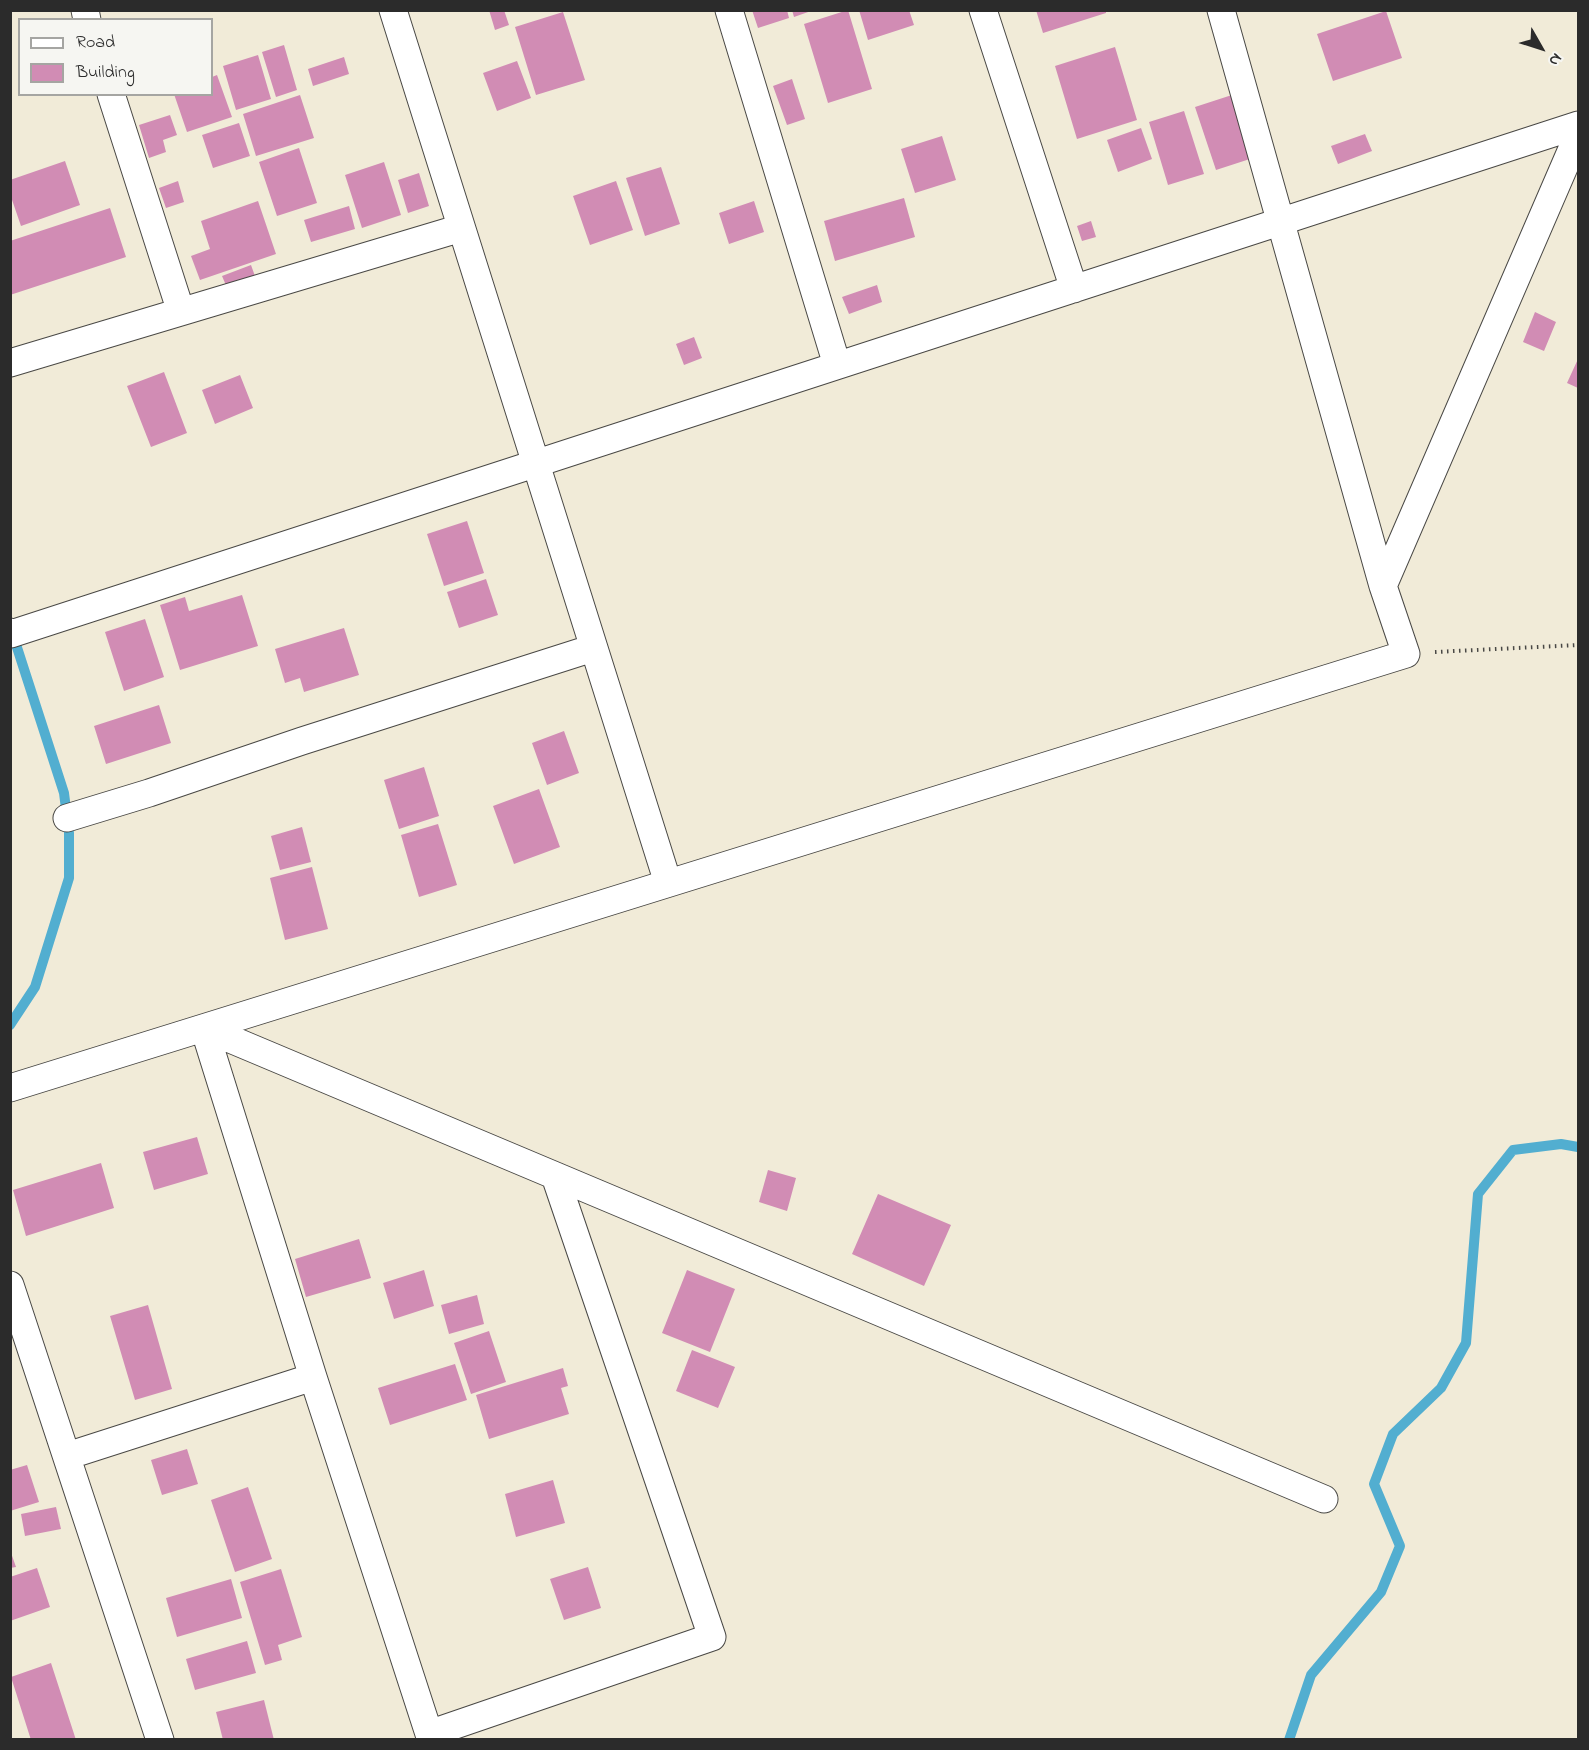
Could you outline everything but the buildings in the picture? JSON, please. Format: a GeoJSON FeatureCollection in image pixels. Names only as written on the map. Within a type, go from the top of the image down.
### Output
{"type":"FeatureCollection","features":[{"type":"Feature","properties":{"kind":"street"},"geometry":{"type":"LineString","coordinates":[[729,10],[837,366]]}},
{"type":"Feature","properties":{"kind":"street"},"geometry":{"type":"LineString","coordinates":[[983,10],[1074,289]]}},
{"type":"Feature","properties":{"kind":"street"},"geometry":{"type":"LineString","coordinates":[[10,1088],[1406,654],[1383,586],[1221,10]]}},
{"type":"Feature","properties":{"kind":"street"},"geometry":{"type":"LineString","coordinates":[[394,11],[668,883]]}},
{"type":"Feature","properties":{"kind":"street"},"geometry":{"type":"LineString","coordinates":[[112,96],[181,312]]}},
{"type":"Feature","properties":{"kind":"street"},"geometry":{"type":"LineString","coordinates":[[10,632],[11,634],[1578,125]]}},
{"type":"Feature","properties":{"kind":"street"},"geometry":{"type":"LineString","coordinates":[[1383,586],[1578,135]]}},
{"type":"Feature","properties":{"kind":"street"},"geometry":{"type":"LineString","coordinates":[[10,363],[461,228]]}},
{"type":"Feature","properties":{"kind":"street"},"geometry":{"type":"LineString","coordinates":[[67,818],[593,648]]}},
{"type":"Feature","properties":{"kind":"street"},"geometry":{"type":"LineString","coordinates":[[204,1028],[1324,1499]]}},
{"type":"Feature","properties":{"kind":"street"},"geometry":{"type":"LineString","coordinates":[[204,1028],[313,1377],[430,1737],[712,1637],[555,1176]]}},
{"type":"Feature","properties":{"kind":"street"},"geometry":{"type":"LineString","coordinates":[[10,1285],[160,1740]]}},
{"type":"Feature","properties":{"kind":"street"},"geometry":{"type":"LineString","coordinates":[[67,1456],[313,1377]]}},
{"type":"Feature","properties":{"kind":"path"},"geometry":{"type":"LineString","coordinates":[[1406,654],[1578,645]]}},
{"type":"Feature","properties":{"kind":"waterway"},"geometry":{"type":"LineString","coordinates":[[10,1025],[35,987],[69,878],[69,833],[64,793],[13,635]]}},
{"type":"Feature","properties":{"kind":"waterway"},"geometry":{"type":"LineString","coordinates":[[1289,1740],[1311,1675],[1381,1592],[1400,1546],[1374,1484],[1393,1434],[1441,1388],[1466,1343],[1478,1194],[1513,1150],[1561,1144],[1578,1147]]}}]}
